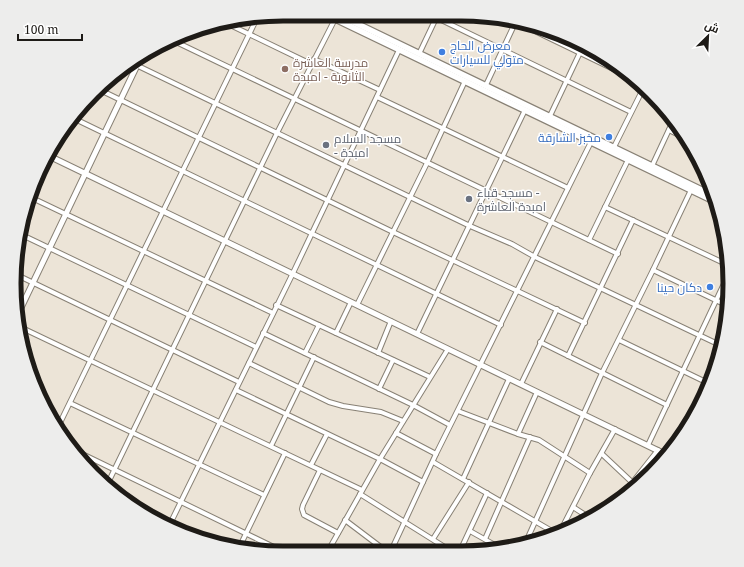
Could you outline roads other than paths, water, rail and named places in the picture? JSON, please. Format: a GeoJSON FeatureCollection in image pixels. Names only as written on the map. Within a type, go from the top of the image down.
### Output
{"type":"FeatureCollection","features":[{"type":"Feature","properties":{"kind":"main road"},"geometry":{"type":"LineString","coordinates":[[346,21],[486,85],[591,142],[709,199]]}},
{"type":"Feature","properties":{"kind":"main road"},"geometry":{"type":"LineString","coordinates":[[351,21],[399,50],[526,110],[614,147],[707,192]]}},
{"type":"Feature","properties":{"kind":"street"},"geometry":{"type":"LineString","coordinates":[[109,480],[190,316],[294,98],[333,21]]}},
{"type":"Feature","properties":{"kind":"street"},"geometry":{"type":"LineString","coordinates":[[419,54],[435,21]]}},
{"type":"Feature","properties":{"kind":"street"},"geometry":{"type":"LineString","coordinates":[[447,21],[565,81],[631,112]]}},
{"type":"Feature","properties":{"kind":"street"},"geometry":{"type":"LineString","coordinates":[[60,422],[255,23]]}},
{"type":"Feature","properties":{"kind":"street"},"geometry":{"type":"LineString","coordinates":[[232,26],[311,64]]}},
{"type":"Feature","properties":{"kind":"street"},"geometry":{"type":"LineString","coordinates":[[486,85],[513,26]]}},
{"type":"Feature","properties":{"kind":"street"},"geometry":{"type":"LineString","coordinates":[[543,35],[606,65]]}},
{"type":"Feature","properties":{"kind":"street"},"geometry":{"type":"LineString","coordinates":[[178,43],[618,254]]}},
{"type":"Feature","properties":{"kind":"street"},"geometry":{"type":"LineString","coordinates":[[172,521],[276,305],[293,274],[399,50]]}},
{"type":"Feature","properties":{"kind":"street"},"geometry":{"type":"LineString","coordinates":[[548,119],[580,52]]}},
{"type":"Feature","properties":{"kind":"street"},"geometry":{"type":"LineString","coordinates":[[314,59],[380,90]]}},
{"type":"Feature","properties":{"kind":"street"},"geometry":{"type":"LineString","coordinates":[[138,65],[344,166],[410,196],[470,226],[512,244],[535,257],[716,343]]}},
{"type":"Feature","properties":{"kind":"street"},"geometry":{"type":"LineString","coordinates":[[22,305],[121,100],[133,68]]}},
{"type":"Feature","properties":{"kind":"street"},"geometry":{"type":"LineString","coordinates":[[357,305],[427,163],[465,81]]}},
{"type":"Feature","properties":{"kind":"street"},"geometry":{"type":"LineString","coordinates":[[104,92],[393,232],[585,322]]}},
{"type":"Feature","properties":{"kind":"street"},"geometry":{"type":"LineString","coordinates":[[614,147],[641,93]]}},
{"type":"Feature","properties":{"kind":"street"},"geometry":{"type":"LineString","coordinates":[[377,97],[568,188]]}},
{"type":"Feature","properties":{"kind":"street"},"geometry":{"type":"LineString","coordinates":[[417,334],[526,110]]}},
{"type":"Feature","properties":{"kind":"street"},"geometry":{"type":"LineString","coordinates":[[78,120],[501,325]]}},
{"type":"Feature","properties":{"kind":"street"},"geometry":{"type":"LineString","coordinates":[[652,166],[671,126]]}},
{"type":"Feature","properties":{"kind":"street"},"geometry":{"type":"LineString","coordinates":[[669,130],[676,133]]}},
{"type":"Feature","properties":{"kind":"street"},"geometry":{"type":"LineString","coordinates":[[393,546],[450,425],[591,142]]}},
{"type":"Feature","properties":{"kind":"street"},"geometry":{"type":"LineString","coordinates":[[53,158],[162,212],[662,452]]}},
{"type":"Feature","properties":{"kind":"street"},"geometry":{"type":"LineString","coordinates":[[589,240],[628,160]]}},
{"type":"Feature","properties":{"kind":"street"},"geometry":{"type":"LineString","coordinates":[[528,537],[602,373],[691,190]]}},
{"type":"Feature","properties":{"kind":"street"},"geometry":{"type":"LineString","coordinates":[[35,199],[273,313]]}},
{"type":"Feature","properties":{"kind":"street"},"geometry":{"type":"LineString","coordinates":[[605,207],[722,262]]}},
{"type":"Feature","properties":{"kind":"street"},"geometry":{"type":"LineString","coordinates":[[568,356],[633,220]]}},
{"type":"Feature","properties":{"kind":"street"},"geometry":{"type":"LineString","coordinates":[[25,237],[256,347]]}},
{"type":"Feature","properties":{"kind":"street"},"geometry":{"type":"LineString","coordinates":[[653,270],[722,303]]}},
{"type":"Feature","properties":{"kind":"street"},"geometry":{"type":"LineString","coordinates":[[21,277],[239,382]]}},
{"type":"Feature","properties":{"kind":"street"},"geometry":{"type":"LineString","coordinates":[[648,446],[723,286]]}},
{"type":"Feature","properties":{"kind":"street"},"geometry":{"type":"LineString","coordinates":[[336,333],[350,302]]}},
{"type":"Feature","properties":{"kind":"street"},"geometry":{"type":"LineString","coordinates":[[276,305],[430,377]]}},
{"type":"Feature","properties":{"kind":"street"},"geometry":{"type":"LineString","coordinates":[[521,384],[557,309]]}},
{"type":"Feature","properties":{"kind":"street"},"geometry":{"type":"LineString","coordinates":[[378,352],[391,321]]}},
{"type":"Feature","properties":{"kind":"street"},"geometry":{"type":"LineString","coordinates":[[305,353],[318,325]]}},
{"type":"Feature","properties":{"kind":"street"},"geometry":{"type":"LineString","coordinates":[[25,329],[311,465],[361,492],[444,546]]}},
{"type":"Feature","properties":{"kind":"street"},"geometry":{"type":"LineString","coordinates":[[263,333],[413,405],[450,425]]}},
{"type":"Feature","properties":{"kind":"street"},"geometry":{"type":"LineString","coordinates":[[619,340],[704,381]]}},
{"type":"Feature","properties":{"kind":"street"},"geometry":{"type":"LineString","coordinates":[[540,342],[667,404]]}},
{"type":"Feature","properties":{"kind":"street"},"geometry":{"type":"LineString","coordinates":[[331,546],[380,459],[448,349]]}},
{"type":"Feature","properties":{"kind":"street"},"geometry":{"type":"LineString","coordinates":[[271,446],[314,357]]}},
{"type":"Feature","properties":{"kind":"street"},"geometry":{"type":"LineString","coordinates":[[380,389],[393,360]]}},
{"type":"Feature","properties":{"kind":"street"},"geometry":{"type":"LineString","coordinates":[[249,363],[337,404],[381,412],[403,421]]}},
{"type":"Feature","properties":{"kind":"street"},"geometry":{"type":"LineString","coordinates":[[463,479],[509,379]]}},
{"type":"Feature","properties":{"kind":"street"},"geometry":{"type":"LineString","coordinates":[[236,390],[380,459],[423,482]]}},
{"type":"Feature","properties":{"kind":"street"},"geometry":{"type":"LineString","coordinates":[[518,434],[537,392]]}},
{"type":"Feature","properties":{"kind":"street"},"geometry":{"type":"LineString","coordinates":[[70,403],[264,495]]}},
{"type":"Feature","properties":{"kind":"street"},"geometry":{"type":"LineString","coordinates":[[458,411],[489,424],[545,443],[590,473]]}},
{"type":"Feature","properties":{"kind":"street"},"geometry":{"type":"LineString","coordinates":[[564,525],[590,473],[615,429]]}},
{"type":"Feature","properties":{"kind":"street"},"geometry":{"type":"LineString","coordinates":[[396,433],[436,454]]}},
{"type":"Feature","properties":{"kind":"street"},"geometry":{"type":"LineString","coordinates":[[311,465],[327,434]]}},
{"type":"Feature","properties":{"kind":"street"},"geometry":{"type":"LineString","coordinates":[[485,539],[530,437]]}},
{"type":"Feature","properties":{"kind":"street"},"geometry":{"type":"LineString","coordinates":[[602,454],[632,482],[658,450]]}},
{"type":"Feature","properties":{"kind":"street"},"geometry":{"type":"LineString","coordinates":[[242,543],[285,453]]}},
{"type":"Feature","properties":{"kind":"street"},"geometry":{"type":"LineString","coordinates":[[85,455],[270,545]]}},
{"type":"Feature","properties":{"kind":"street"},"geometry":{"type":"LineString","coordinates":[[432,462],[550,530]]}},
{"type":"Feature","properties":{"kind":"street"},"geometry":{"type":"LineString","coordinates":[[320,470],[303,505],[303,512],[304,515],[338,533]]}},
{"type":"Feature","properties":{"kind":"street"},"geometry":{"type":"LineString","coordinates":[[433,539],[469,482]]}},
{"type":"Feature","properties":{"kind":"street"},"geometry":{"type":"LineString","coordinates":[[463,546],[487,493]]}},
{"type":"Feature","properties":{"kind":"street"},"geometry":{"type":"LineString","coordinates":[[573,508],[585,515]]}},
{"type":"Feature","properties":{"kind":"street"},"geometry":{"type":"LineString","coordinates":[[345,520],[379,546]]}},
{"type":"Feature","properties":{"kind":"street"},"geometry":{"type":"LineString","coordinates":[[470,531],[494,544]]}},
{"type":"Feature","properties":{"kind":"place","name":"معرض الحاج متولي للسيارات"},"geometry":{"type":"Point","coordinates":[442,52]}},
{"type":"Feature","properties":{"kind":"place","name":"مدرسة العاشرة الثانوية - امبدة"},"geometry":{"type":"Point","coordinates":[285,69]}},
{"type":"Feature","properties":{"kind":"place","name":"مخبز الشارقة"},"geometry":{"type":"Point","coordinates":[609,137]}},
{"type":"Feature","properties":{"kind":"place","name":"مسجد السلام - امبدة"},"geometry":{"type":"Point","coordinates":[326,145]}},
{"type":"Feature","properties":{"kind":"place","name":"مسجد قباء - امبدة العاشرة"},"geometry":{"type":"Point","coordinates":[469,199]}},
{"type":"Feature","properties":{"kind":"place","name":"دكان حينا"},"geometry":{"type":"Point","coordinates":[710,287]}}]}
